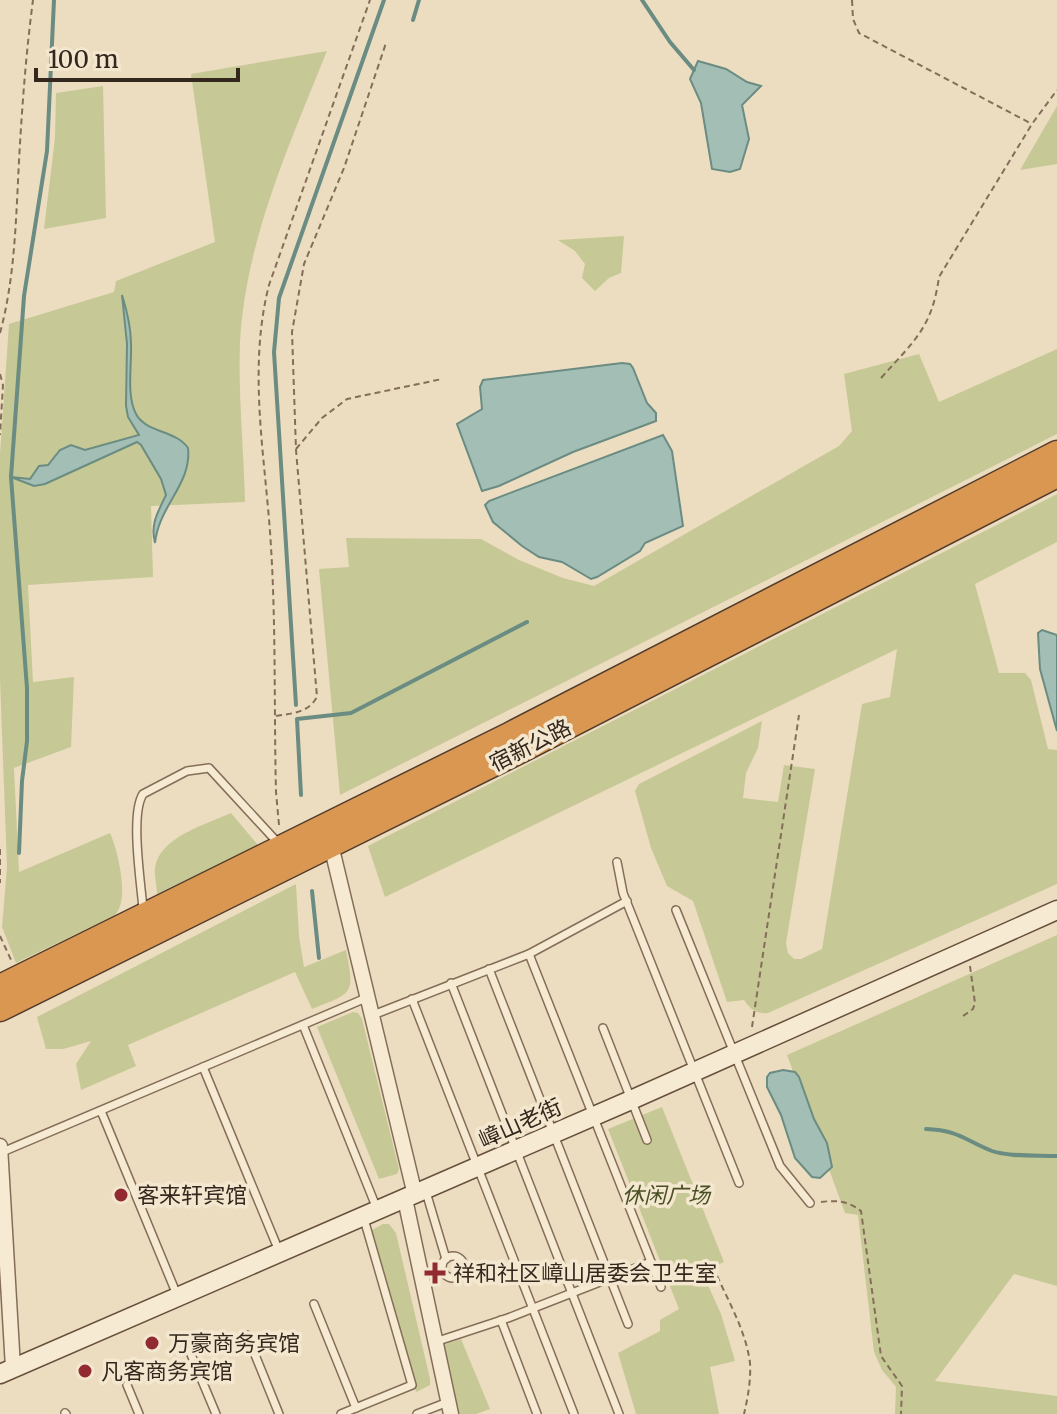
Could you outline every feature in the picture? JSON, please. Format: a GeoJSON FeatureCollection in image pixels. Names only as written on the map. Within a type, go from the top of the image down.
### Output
{"type":"FeatureCollection","features":[{"type":"Feature","properties":{"kind":"highway","name":"宿新公路"},"geometry":{"type":"LineString","coordinates":[[10,982],[509,735],[1057,453]]}},
{"type":"Feature","properties":{"kind":"highway","name":"宿新公路"},"geometry":{"type":"LineString","coordinates":[[0,1009],[518,752],[1057,475]]}},
{"type":"Feature","properties":{"kind":"street"},"geometry":{"type":"LineString","coordinates":[[331,845],[415,1195],[435,1342],[450,1408]]}},
{"type":"Feature","properties":{"kind":"street","name":"嶂山老街"},"geometry":{"type":"LineString","coordinates":[[4,1372],[174,1304],[280,1253],[696,1072],[1057,910]]}},
{"type":"Feature","properties":{"kind":"street"},"geometry":{"type":"LineString","coordinates":[[0,1146],[4,1372]]}},
{"type":"Feature","properties":{"kind":"lane"},"geometry":{"type":"LineString","coordinates":[[143,915],[137,818],[139,801],[143,794],[187,771],[209,768],[281,846]]}},
{"type":"Feature","properties":{"kind":"lane"},"geometry":{"type":"LineString","coordinates":[[617,862],[627,901],[739,1183]]}},
{"type":"Feature","properties":{"kind":"lane"},"geometry":{"type":"LineString","coordinates":[[371,1016],[529,954],[627,901]]}},
{"type":"Feature","properties":{"kind":"lane"},"geometry":{"type":"LineString","coordinates":[[676,910],[742,1051],[780,1166],[810,1203]]}},
{"type":"Feature","properties":{"kind":"lane"},"geometry":{"type":"LineString","coordinates":[[529,954],[661,1287]]}},
{"type":"Feature","properties":{"kind":"lane"},"geometry":{"type":"LineString","coordinates":[[489,969],[628,1324]]}},
{"type":"Feature","properties":{"kind":"lane"},"geometry":{"type":"LineString","coordinates":[[451,983],[619,1414]]}},
{"type":"Feature","properties":{"kind":"lane"},"geometry":{"type":"LineString","coordinates":[[0,1153],[366,998]]}},
{"type":"Feature","properties":{"kind":"lane"},"geometry":{"type":"LineString","coordinates":[[412,999],[574,1414]]}},
{"type":"Feature","properties":{"kind":"lane"},"geometry":{"type":"LineString","coordinates":[[303,1025],[370,1214],[412,1385],[341,1414]]}},
{"type":"Feature","properties":{"kind":"lane"},"geometry":{"type":"LineString","coordinates":[[603,1028],[647,1140]]}},
{"type":"Feature","properties":{"kind":"lane"},"geometry":{"type":"LineString","coordinates":[[203,1067],[280,1253]]}},
{"type":"Feature","properties":{"kind":"lane"},"geometry":{"type":"LineString","coordinates":[[101,1111],[174,1304]]}},
{"type":"Feature","properties":{"kind":"lane"},"geometry":{"type":"LineString","coordinates":[[415,1195],[446,1259]]}},
{"type":"Feature","properties":{"kind":"lane"},"geometry":{"type":"LineString","coordinates":[[435,1342],[651,1262]]}},
{"type":"Feature","properties":{"kind":"lane"},"geometry":{"type":"LineString","coordinates":[[314,1304],[356,1408]]}},
{"type":"Feature","properties":{"kind":"lane"},"geometry":{"type":"LineString","coordinates":[[501,1320],[537,1414]]}},
{"type":"Feature","properties":{"kind":"lane"},"geometry":{"type":"LineString","coordinates":[[247,1335],[279,1414]]}},
{"type":"Feature","properties":{"kind":"lane"},"geometry":{"type":"LineString","coordinates":[[190,1352],[216,1414]]}},
{"type":"Feature","properties":{"kind":"lane"},"geometry":{"type":"LineString","coordinates":[[127,1385],[139,1414]]}},
{"type":"Feature","properties":{"kind":"lane"},"geometry":{"type":"LineString","coordinates":[[417,1414],[450,1408]]}},
{"type":"Feature","properties":{"kind":"path"},"geometry":{"type":"LineString","coordinates":[[0,333],[17,215],[23,98],[33,0]]}},
{"type":"Feature","properties":{"kind":"path"},"geometry":{"type":"LineString","coordinates":[[281,846],[276,792],[271,551],[257,362],[269,285],[370,0]]}},
{"type":"Feature","properties":{"kind":"path"},"geometry":{"type":"LineString","coordinates":[[852,0],[853,19],[859,33],[1032,124]]}},
{"type":"Feature","properties":{"kind":"path"},"geometry":{"type":"LineString","coordinates":[[275,716],[306,710],[317,697],[296,450],[292,332],[297,291],[304,264],[344,168],[386,43]]}},
{"type":"Feature","properties":{"kind":"path"},"geometry":{"type":"LineString","coordinates":[[881,378],[925,329],[936,304],[939,277],[1032,124],[1057,90]]}},
{"type":"Feature","properties":{"kind":"path"},"geometry":{"type":"LineString","coordinates":[[0,374],[3,385],[0,435]]}},
{"type":"Feature","properties":{"kind":"path"},"geometry":{"type":"LineString","coordinates":[[296,450],[322,418],[347,399],[442,379]]}},
{"type":"Feature","properties":{"kind":"path"},"geometry":{"type":"LineString","coordinates":[[742,1051],[799,715]]}},
{"type":"Feature","properties":{"kind":"path"},"geometry":{"type":"LineString","coordinates":[[0,849],[0,883]]}},
{"type":"Feature","properties":{"kind":"path"},"geometry":{"type":"LineString","coordinates":[[0,936],[10,982]]}},
{"type":"Feature","properties":{"kind":"path"},"geometry":{"type":"LineString","coordinates":[[963,1016],[970,1012],[975,1003],[967,950]]}},
{"type":"Feature","properties":{"kind":"path"},"geometry":{"type":"LineString","coordinates":[[810,1203],[835,1200],[852,1204],[861,1211],[879,1348],[885,1365],[902,1386],[901,1414]]}},
{"type":"Feature","properties":{"kind":"path"},"geometry":{"type":"LineString","coordinates":[[713,1267],[745,1343],[750,1363],[744,1414]]}},
{"type":"Feature","properties":{"kind":"green space"},"geometry":{"type":"Polygon","coordinates":[[[327,51],[272,194],[250,268],[240,343],[245,502],[151,506],[153,577],[28,585],[33,682],[74,677],[71,747],[14,768],[19,872],[110,833],[119,863],[122,898],[115,915],[16,963],[2,927],[7,867],[0,679],[0,454],[9,324],[114,292],[116,281],[215,242],[191,74],[327,51]]]}},
{"type":"Feature","properties":{"kind":"green space"},"geometry":{"type":"Polygon","coordinates":[[[103,86],[106,218],[44,229],[55,138],[56,93],[103,86]]]}},
{"type":"Feature","properties":{"kind":"green space"},"geometry":{"type":"Polygon","coordinates":[[[1057,106],[1057,164],[1020,170],[1057,106]]]}},
{"type":"Feature","properties":{"kind":"green space"},"geometry":{"type":"Polygon","coordinates":[[[624,236],[621,273],[609,278],[595,291],[582,278],[585,264],[575,251],[558,240],[624,236]]]}},
{"type":"Feature","properties":{"kind":"green space"},"geometry":{"type":"Polygon","coordinates":[[[1057,349],[1057,434],[340,795],[319,569],[349,567],[346,538],[481,539],[519,560],[563,578],[594,586],[839,446],[852,431],[844,374],[919,354],[939,402],[1057,349]]]}},
{"type":"Feature","properties":{"kind":"green space"},"geometry":{"type":"Polygon","coordinates":[[[1057,494],[1057,542],[975,584],[999,673],[1025,673],[1031,680],[1048,749],[1057,750],[1057,884],[768,1013],[754,1010],[744,1000],[727,1002],[693,901],[667,886],[651,848],[635,791],[639,784],[762,721],[758,748],[746,773],[743,798],[778,802],[784,765],[815,769],[786,943],[788,953],[794,959],[822,949],[862,704],[890,697],[897,649],[385,897],[368,846],[1057,494]]]}},
{"type":"Feature","properties":{"kind":"green space"},"geometry":{"type":"Polygon","coordinates":[[[231,813],[258,845],[157,894],[155,868],[165,848],[197,827],[231,813]]]}},
{"type":"Feature","properties":{"kind":"green space"},"geometry":{"type":"Polygon","coordinates":[[[296,884],[304,967],[346,950],[350,984],[343,995],[312,1009],[295,972],[128,1045],[136,1066],[81,1090],[76,1064],[91,1041],[63,1049],[46,1049],[37,1017],[296,884]]]}},
{"type":"Feature","properties":{"kind":"green space"},"geometry":{"type":"Polygon","coordinates":[[[1057,935],[1057,1286],[1014,1274],[935,1381],[1057,1396],[1057,1414],[895,1414],[896,1387],[882,1370],[874,1352],[858,1215],[845,1213],[787,1055],[1057,935]]]}},
{"type":"Feature","properties":{"kind":"green space"},"geometry":{"type":"Polygon","coordinates":[[[353,1012],[362,1019],[399,1169],[397,1174],[379,1179],[317,1027],[353,1012]]]}},
{"type":"Feature","properties":{"kind":"green space","name":"休闲广场"},"geometry":{"type":"Polygon","coordinates":[[[662,1107],[724,1262],[702,1272],[721,1314],[735,1361],[710,1367],[719,1414],[636,1414],[618,1353],[660,1331],[660,1320],[679,1309],[608,1129],[662,1107]]]}},
{"type":"Feature","properties":{"kind":"green space"},"geometry":{"type":"Polygon","coordinates":[[[389,1224],[396,1233],[430,1379],[430,1385],[416,1392],[370,1231],[389,1224]]]}},
{"type":"Feature","properties":{"kind":"green space"},"geometry":{"type":"Polygon","coordinates":[[[461,1339],[490,1409],[476,1414],[458,1414],[443,1345],[461,1339]]]}},
{"type":"Feature","properties":{"kind":"water"},"geometry":{"type":"Polygon","coordinates":[[[698,61],[726,69],[747,82],[761,86],[742,105],[749,139],[740,169],[730,172],[712,169],[701,103],[690,79],[698,61]]]}},
{"type":"Feature","properties":{"kind":"water"},"geometry":{"type":"Polygon","coordinates":[[[122,295],[130,331],[130,389],[136,414],[147,425],[176,438],[188,448],[185,473],[162,517],[155,543],[154,524],[166,495],[161,479],[137,442],[45,484],[34,486],[11,477],[30,479],[39,466],[48,465],[60,450],[71,445],[85,450],[139,435],[128,417],[126,406],[127,344],[122,295]]]}},
{"type":"Feature","properties":{"kind":"water"},"geometry":{"type":"Polygon","coordinates":[[[630,364],[633,368],[647,403],[656,413],[656,421],[482,491],[457,424],[482,409],[480,387],[483,380],[630,364]]]}},
{"type":"Feature","properties":{"kind":"water"},"geometry":{"type":"Polygon","coordinates":[[[663,435],[672,451],[683,526],[645,543],[640,551],[597,577],[591,579],[562,562],[539,557],[493,522],[485,505],[489,501],[663,435]]]}},
{"type":"Feature","properties":{"kind":"water"},"geometry":{"type":"Polygon","coordinates":[[[1042,630],[1057,635],[1057,731],[1040,669],[1038,633],[1042,630]]]}},
{"type":"Feature","properties":{"kind":"water"},"geometry":{"type":"Polygon","coordinates":[[[783,1070],[795,1072],[799,1077],[814,1119],[827,1143],[832,1167],[820,1178],[812,1177],[795,1158],[781,1115],[767,1087],[770,1073],[783,1070]]]}},
{"type":"Feature","properties":{"kind":"waterway"},"geometry":{"type":"LineString","coordinates":[[19,853],[27,741],[27,688],[11,477],[24,296],[47,151],[54,0]]}},
{"type":"Feature","properties":{"kind":"waterway"},"geometry":{"type":"LineString","coordinates":[[296,705],[274,352],[279,298],[384,0]]}},
{"type":"Feature","properties":{"kind":"waterway"},"geometry":{"type":"LineString","coordinates":[[413,20],[419,0]]}},
{"type":"Feature","properties":{"kind":"waterway"},"geometry":{"type":"LineString","coordinates":[[642,0],[670,42],[694,70]]}},
{"type":"Feature","properties":{"kind":"waterway"},"geometry":{"type":"LineString","coordinates":[[301,795],[297,719],[351,713],[527,622]]}},
{"type":"Feature","properties":{"kind":"waterway"},"geometry":{"type":"LineString","coordinates":[[312,891],[319,958]]}},
{"type":"Feature","properties":{"kind":"waterway"},"geometry":{"type":"LineString","coordinates":[[926,1129],[954,1134],[999,1153],[1057,1156]]}},
{"type":"Feature","properties":{"kind":"place","name":"客来轩宾馆"},"geometry":{"type":"Point","coordinates":[121,1195]}},
{"type":"Feature","properties":{"kind":"place","name":"祥和社区嶂山居委会卫生室"},"geometry":{"type":"Point","coordinates":[435,1273]}},
{"type":"Feature","properties":{"kind":"place","name":"万豪商务宾馆"},"geometry":{"type":"Point","coordinates":[152,1343]}},
{"type":"Feature","properties":{"kind":"place","name":"凡客商务宾馆"},"geometry":{"type":"Point","coordinates":[85,1371]}}]}
